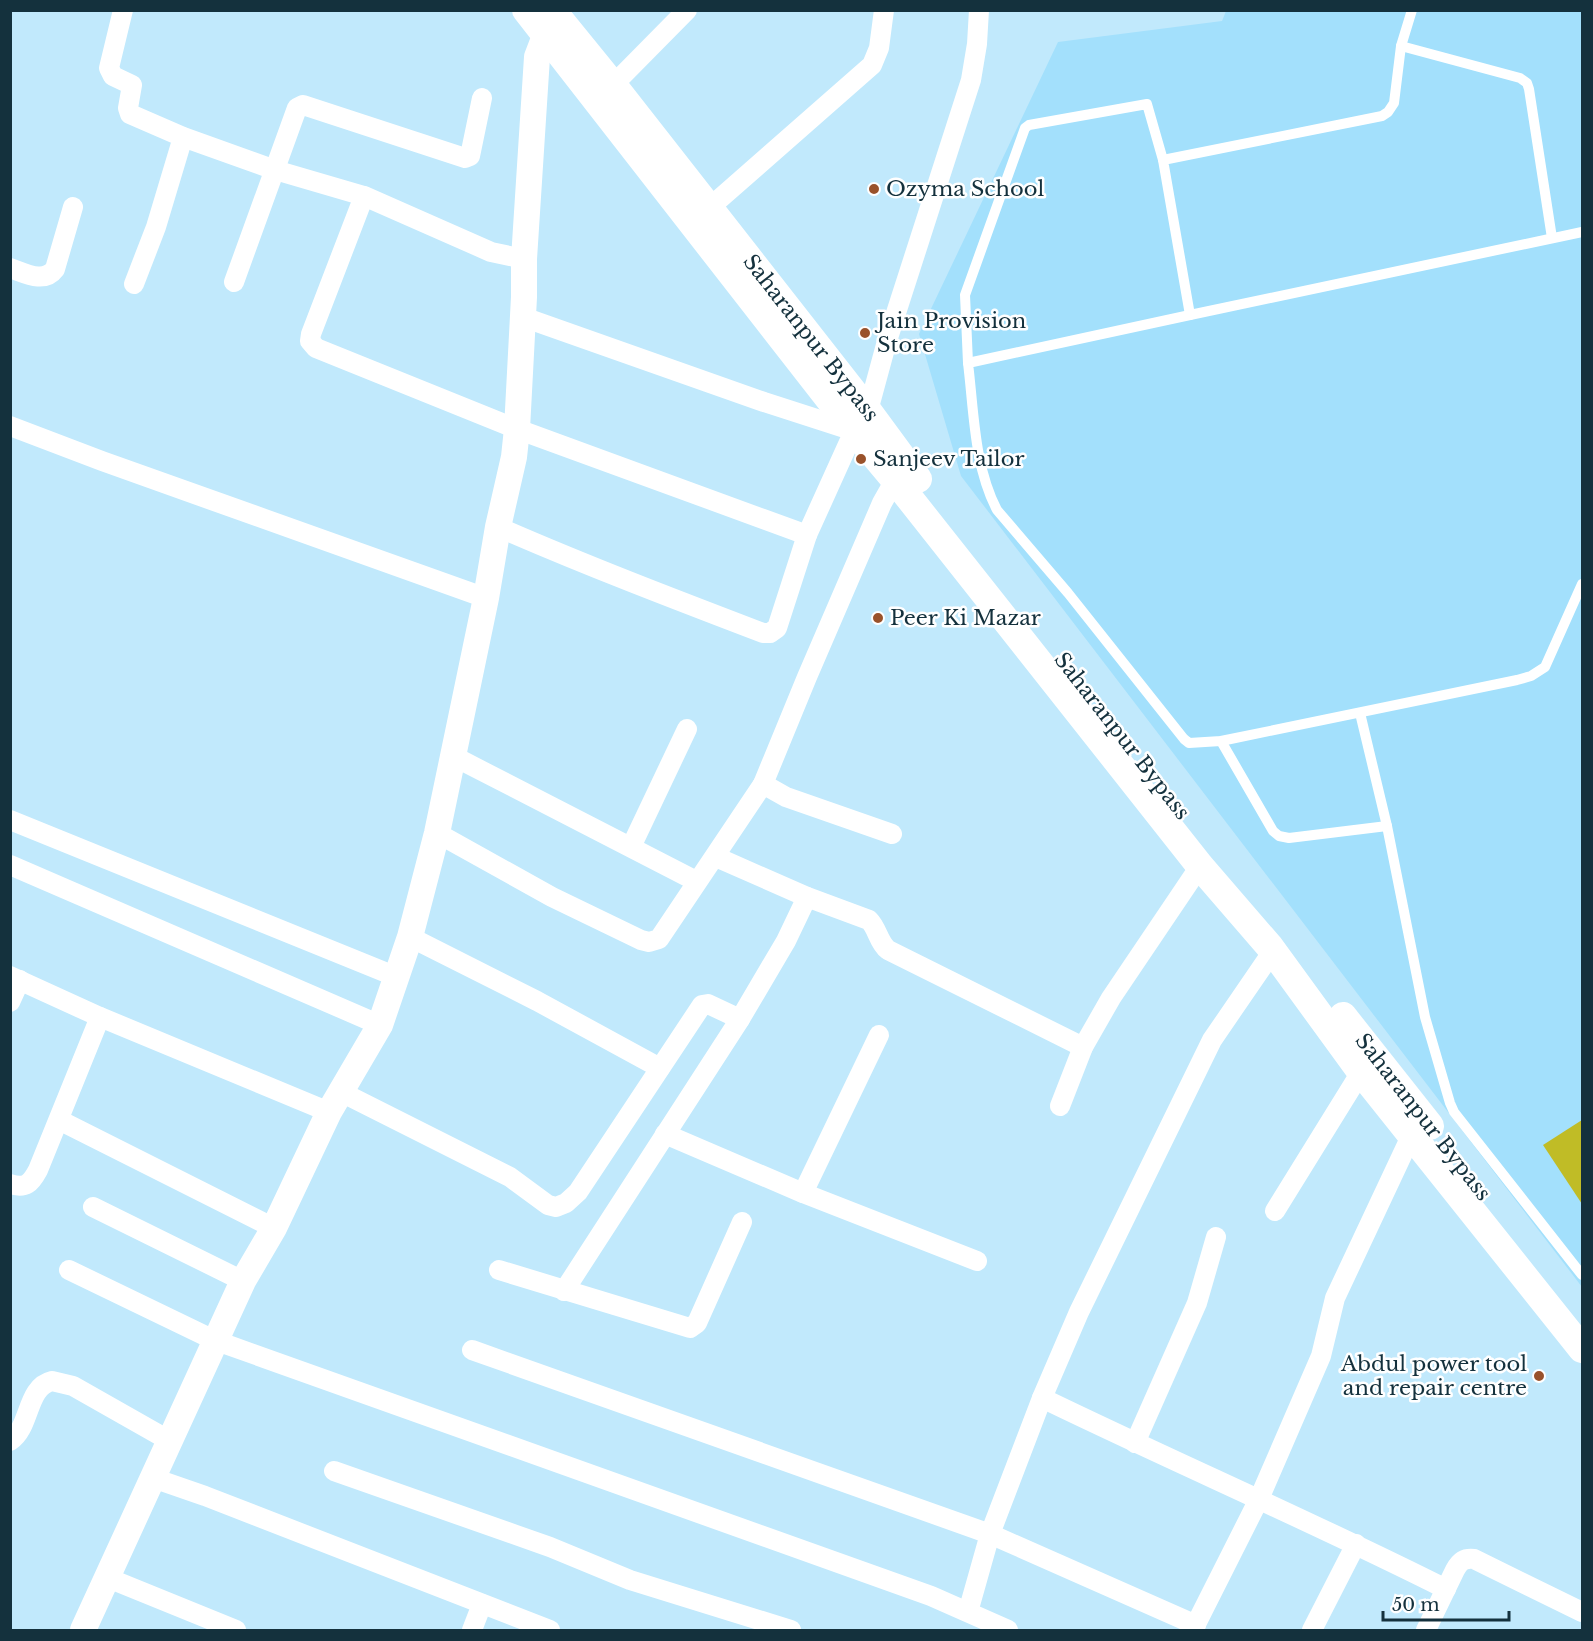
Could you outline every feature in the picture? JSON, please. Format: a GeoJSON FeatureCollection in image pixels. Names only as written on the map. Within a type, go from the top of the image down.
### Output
{"type":"FeatureCollection","features":[{"type":"Feature","properties":{"kind":"main road"},"geometry":{"type":"LineString","coordinates":[[526,10],[553,23],[861,421],[895,480],[1200,866],[1273,951],[1361,1071],[1582,1349]]}},
{"type":"Feature","properties":{"kind":"main road","name":"Saharanpur Bypass"},"geometry":{"type":"LineString","coordinates":[[553,23],[613,85],[708,209],[861,421],[912,471],[1582,1319]]}},
{"type":"Feature","properties":{"kind":"street"},"geometry":{"type":"LineString","coordinates":[[123,10],[109,68],[113,76],[132,85],[128,111],[132,115],[183,137],[275,170],[364,196],[491,252],[524,258]]}},
{"type":"Feature","properties":{"kind":"street"},"geometry":{"type":"LineString","coordinates":[[613,85],[687,10]]}},
{"type":"Feature","properties":{"kind":"street"},"geometry":{"type":"LineString","coordinates":[[708,209],[872,65],[879,48],[884,10]]}},
{"type":"Feature","properties":{"kind":"street"},"geometry":{"type":"LineString","coordinates":[[498,527],[572,559],[764,633],[770,633],[777,628],[807,535],[861,421],[971,80],[977,44],[979,10]]}},
{"type":"Feature","properties":{"kind":"street"},"geometry":{"type":"LineString","coordinates":[[83,1630],[214,1340],[243,1281],[274,1228],[335,1102],[380,1025],[410,937],[437,833],[514,457],[518,429],[524,258],[537,57],[553,23]]}},
{"type":"Feature","properties":{"kind":"street"},"geometry":{"type":"LineString","coordinates":[[234,282],[297,108],[303,105],[465,158],[470,156],[482,98]]}},
{"type":"Feature","properties":{"kind":"street"},"geometry":{"type":"LineString","coordinates":[[134,284],[156,227],[183,137]]}},
{"type":"Feature","properties":{"kind":"street"},"geometry":{"type":"LineString","coordinates":[[364,196],[311,334],[312,345],[518,429],[807,535]]}},
{"type":"Feature","properties":{"kind":"street"},"geometry":{"type":"LineString","coordinates":[[10,268],[40,277],[51,274],[55,269],[73,207]]}},
{"type":"Feature","properties":{"kind":"street"},"geometry":{"type":"LineString","coordinates":[[523,317],[753,398],[861,421]]}},
{"type":"Feature","properties":{"kind":"street"},"geometry":{"type":"LineString","coordinates":[[10,426],[486,598]]}},
{"type":"Feature","properties":{"kind":"street"},"geometry":{"type":"LineString","coordinates":[[437,833],[552,897],[641,940],[649,942],[659,939],[763,784],[882,503],[895,480]]}},
{"type":"Feature","properties":{"kind":"street"},"geometry":{"type":"LineString","coordinates":[[631,847],[687,729]]}},
{"type":"Feature","properties":{"kind":"street"},"geometry":{"type":"LineString","coordinates":[[453,756],[696,881]]}},
{"type":"Feature","properties":{"kind":"street"},"geometry":{"type":"LineString","coordinates":[[763,784],[786,797],[892,834]]}},
{"type":"Feature","properties":{"kind":"street"},"geometry":{"type":"LineString","coordinates":[[10,820],[397,977]]}},
{"type":"Feature","properties":{"kind":"street"},"geometry":{"type":"LineString","coordinates":[[716,857],[807,897],[869,920],[880,941],[888,950],[1083,1047]]}},
{"type":"Feature","properties":{"kind":"street"},"geometry":{"type":"LineString","coordinates":[[10,865],[380,1025]]}},
{"type":"Feature","properties":{"kind":"street"},"geometry":{"type":"LineString","coordinates":[[1060,1106],[1083,1047],[1111,998],[1200,866]]}},
{"type":"Feature","properties":{"kind":"street"},"geometry":{"type":"LineString","coordinates":[[564,1291],[740,1019],[786,941],[807,897]]}},
{"type":"Feature","properties":{"kind":"street"},"geometry":{"type":"LineString","coordinates":[[410,937],[537,1001],[660,1068]]}},
{"type":"Feature","properties":{"kind":"street"},"geometry":{"type":"LineString","coordinates":[[968,1612],[990,1534],[1042,1398],[1079,1312],[1212,1040],[1273,951]]}},
{"type":"Feature","properties":{"kind":"street"},"geometry":{"type":"LineString","coordinates":[[10,1002],[15,978],[100,1017],[335,1102],[510,1177],[548,1205],[556,1207],[566,1203],[578,1192],[704,1004],[740,1019]]}},
{"type":"Feature","properties":{"kind":"street"},"geometry":{"type":"LineString","coordinates":[[10,1184],[22,1187],[32,1182],[100,1017]]}},
{"type":"Feature","properties":{"kind":"street"},"geometry":{"type":"LineString","coordinates":[[803,1193],[879,1035]]}},
{"type":"Feature","properties":{"kind":"street"},"geometry":{"type":"LineString","coordinates":[[1275,1211],[1361,1071]]}},
{"type":"Feature","properties":{"kind":"street"},"geometry":{"type":"LineString","coordinates":[[59,1120],[274,1228]]}},
{"type":"Feature","properties":{"kind":"street"},"geometry":{"type":"LineString","coordinates":[[665,1134],[803,1193],[977,1261]]}},
{"type":"Feature","properties":{"kind":"street"},"geometry":{"type":"LineString","coordinates":[[472,1350],[990,1534],[1195,1628],[1259,1499],[1321,1356],[1335,1298],[1412,1134]]}},
{"type":"Feature","properties":{"kind":"street"},"geometry":{"type":"LineString","coordinates":[[93,1207],[243,1281]]}},
{"type":"Feature","properties":{"kind":"street"},"geometry":{"type":"LineString","coordinates":[[499,1270],[680,1326],[693,1327],[697,1323],[742,1222]]}},
{"type":"Feature","properties":{"kind":"street"},"geometry":{"type":"LineString","coordinates":[[1135,1443],[1197,1303],[1216,1237]]}},
{"type":"Feature","properties":{"kind":"street"},"geometry":{"type":"LineString","coordinates":[[69,1270],[214,1340],[931,1596],[1008,1630]]}},
{"type":"Feature","properties":{"kind":"street"},"geometry":{"type":"LineString","coordinates":[[10,1441],[18,1435],[23,1426],[39,1388],[52,1381],[73,1386],[170,1441]]}},
{"type":"Feature","properties":{"kind":"street"},"geometry":{"type":"LineString","coordinates":[[1042,1398],[1356,1544],[1446,1589]]}},
{"type":"Feature","properties":{"kind":"street"},"geometry":{"type":"LineString","coordinates":[[334,1471],[550,1547],[630,1580],[791,1630]]}},
{"type":"Feature","properties":{"kind":"street"},"geometry":{"type":"LineString","coordinates":[[153,1478],[550,1630]]}},
{"type":"Feature","properties":{"kind":"street"},"geometry":{"type":"LineString","coordinates":[[1312,1630],[1356,1544]]}},
{"type":"Feature","properties":{"kind":"street"},"geometry":{"type":"LineString","coordinates":[[1426,1630],[1458,1564],[1464,1559],[1474,1559],[1582,1612]]}},
{"type":"Feature","properties":{"kind":"street"},"geometry":{"type":"LineString","coordinates":[[108,1578],[236,1630]]}},
{"type":"Feature","properties":{"kind":"street"},"geometry":{"type":"LineString","coordinates":[[472,1630],[482,1604]]}},
{"type":"Feature","properties":{"kind":"lane"},"geometry":{"type":"LineString","coordinates":[[1163,160],[1382,116],[1394,104],[1401,46],[1412,10]]}},
{"type":"Feature","properties":{"kind":"lane"},"geometry":{"type":"LineString","coordinates":[[1401,46],[1520,78],[1527,83],[1552,238]]}},
{"type":"Feature","properties":{"kind":"lane"},"geometry":{"type":"LineString","coordinates":[[1190,315],[1163,160],[1147,104],[1029,125],[1025,128],[965,295],[968,363],[979,458],[990,498],[997,510],[1068,594],[1184,740],[1190,743],[1221,741],[1531,676],[1545,667],[1582,584]]}},
{"type":"Feature","properties":{"kind":"lane"},"geometry":{"type":"LineString","coordinates":[[968,363],[1582,232]]}},
{"type":"Feature","properties":{"kind":"lane"},"geometry":{"type":"LineString","coordinates":[[1360,713],[1387,826],[1425,1017],[1450,1103],[1461,1121],[1582,1275]]}},
{"type":"Feature","properties":{"kind":"lane"},"geometry":{"type":"LineString","coordinates":[[1221,741],[1273,831],[1280,836],[1298,837],[1387,826]]}},
{"type":"Feature","properties":{"kind":"shaded area"},"geometry":{"type":"Polygon","coordinates":[[[1226,11],[1582,11],[1582,1287],[961,476],[919,334],[1058,42],[1222,21],[1226,11]]]}},
{"type":"Feature","properties":{"kind":"shaded area"},"geometry":{"type":"Polygon","coordinates":[[[1582,1120],[1582,1204],[1543,1145],[1582,1120]]]}},
{"type":"Feature","properties":{"kind":"place","name":"Ozyma School"},"geometry":{"type":"Point","coordinates":[874,189]}},
{"type":"Feature","properties":{"kind":"place","name":"Jain Provision Store"},"geometry":{"type":"Point","coordinates":[865,333]}},
{"type":"Feature","properties":{"kind":"place","name":"Sanjeev Tailor"},"geometry":{"type":"Point","coordinates":[861,459]}},
{"type":"Feature","properties":{"kind":"place","name":"Peer Ki Mazar"},"geometry":{"type":"Point","coordinates":[878,618]}},
{"type":"Feature","properties":{"kind":"place","name":"Abdul power tool and repair centre"},"geometry":{"type":"Point","coordinates":[1539,1376]}}]}
